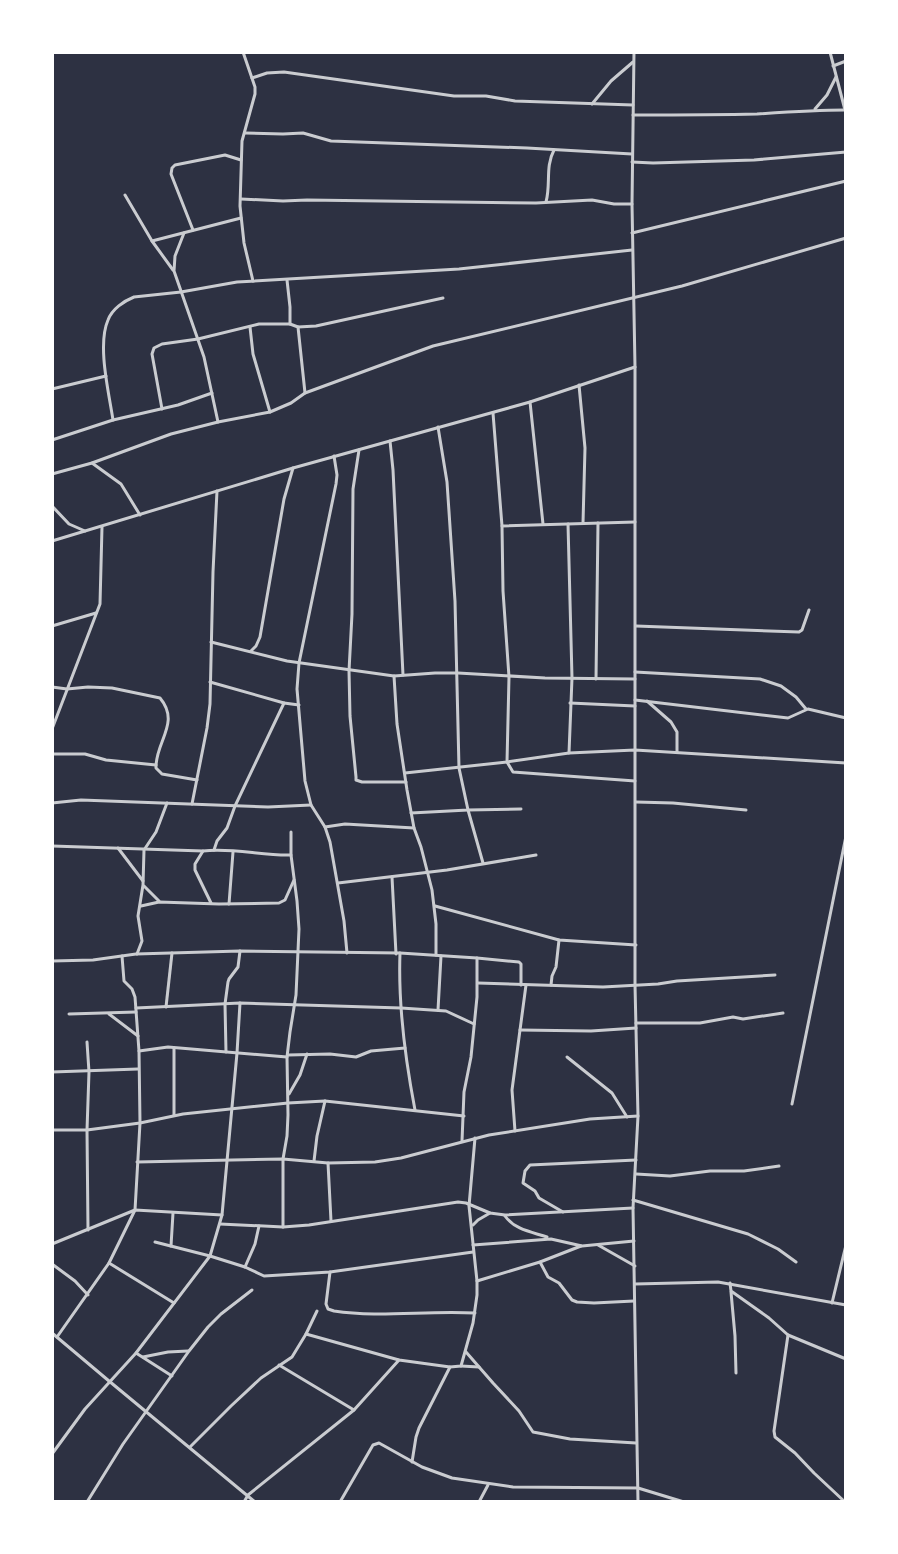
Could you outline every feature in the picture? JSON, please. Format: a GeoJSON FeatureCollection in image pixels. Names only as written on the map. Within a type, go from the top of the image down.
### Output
{"type":"FeatureCollection","features":[{"type":"Feature","properties":{"kind":"street"},"geometry":{"type":"LineString","coordinates":[[242,52],[254,87],[254,100],[245,133],[241,160],[241,218],[244,243],[253,281]]}},
{"type":"Feature","properties":{"kind":"street"},"geometry":{"type":"LineString","coordinates":[[634,52],[632,250],[635,367],[635,985],[638,1116],[633,1208],[638,1502]]}},
{"type":"Feature","properties":{"kind":"street"},"geometry":{"type":"LineString","coordinates":[[633,114],[683,116],[845,110],[830,52]]}},
{"type":"Feature","properties":{"kind":"street"},"geometry":{"type":"LineString","coordinates":[[592,104],[611,81],[634,61]]}},
{"type":"Feature","properties":{"kind":"street"},"geometry":{"type":"LineString","coordinates":[[833,66],[846,61]]}},
{"type":"Feature","properties":{"kind":"street"},"geometry":{"type":"LineString","coordinates":[[252,78],[267,72],[284,72],[454,96],[486,96],[510,100],[633,105]]}},
{"type":"Feature","properties":{"kind":"street"},"geometry":{"type":"LineString","coordinates":[[815,110],[827,95],[836,76]]}},
{"type":"Feature","properties":{"kind":"street"},"geometry":{"type":"LineString","coordinates":[[245,133],[298,133],[331,141],[632,154]]}},
{"type":"Feature","properties":{"kind":"street"},"geometry":{"type":"LineString","coordinates":[[546,202],[549,186],[549,162],[554,150]]}},
{"type":"Feature","properties":{"kind":"street"},"geometry":{"type":"LineString","coordinates":[[632,162],[754,160],[846,152]]}},
{"type":"Feature","properties":{"kind":"street"},"geometry":{"type":"LineString","coordinates":[[193,230],[171,174],[172,168],[175,165],[225,155],[241,160]]}},
{"type":"Feature","properties":{"kind":"street"},"geometry":{"type":"LineString","coordinates":[[632,233],[846,181]]}},
{"type":"Feature","properties":{"kind":"street"},"geometry":{"type":"LineString","coordinates":[[124,195],[174,271],[198,339],[218,422]]}},
{"type":"Feature","properties":{"kind":"street"},"geometry":{"type":"LineString","coordinates":[[241,199],[283,201],[546,202],[592,200],[614,204],[632,204]]}},
{"type":"Feature","properties":{"kind":"street"},"geometry":{"type":"LineString","coordinates":[[152,240],[241,218]]}},
{"type":"Feature","properties":{"kind":"street"},"geometry":{"type":"LineString","coordinates":[[174,271],[175,256],[184,233]]}},
{"type":"Feature","properties":{"kind":"street"},"geometry":{"type":"LineString","coordinates":[[52,474],[92,463],[171,434],[218,422],[270,412],[291,403],[305,393],[433,346],[682,286],[846,238]]}},
{"type":"Feature","properties":{"kind":"street"},"geometry":{"type":"LineString","coordinates":[[113,420],[106,376],[105,330],[114,310],[134,298],[253,281],[460,269],[632,250]]}},
{"type":"Feature","properties":{"kind":"street"},"geometry":{"type":"LineString","coordinates":[[287,280],[290,324]]}},
{"type":"Feature","properties":{"kind":"street"},"geometry":{"type":"LineString","coordinates":[[162,409],[152,354],[154,348],[162,344],[198,339],[259,324],[290,324],[298,327],[316,326],[443,298]]}},
{"type":"Feature","properties":{"kind":"street"},"geometry":{"type":"LineString","coordinates":[[250,327],[253,354],[270,412]]}},
{"type":"Feature","properties":{"kind":"street"},"geometry":{"type":"LineString","coordinates":[[298,327],[305,393]]}},
{"type":"Feature","properties":{"kind":"street"},"geometry":{"type":"LineString","coordinates":[[52,541],[334,456],[530,402],[635,367]]}},
{"type":"Feature","properties":{"kind":"street"},"geometry":{"type":"LineString","coordinates":[[52,389],[106,376]]}},
{"type":"Feature","properties":{"kind":"street"},"geometry":{"type":"LineString","coordinates":[[579,385],[584,448],[583,523]]}},
{"type":"Feature","properties":{"kind":"street"},"geometry":{"type":"LineString","coordinates":[[52,440],[113,420],[182,404],[212,393]]}},
{"type":"Feature","properties":{"kind":"street"},"geometry":{"type":"LineString","coordinates":[[530,402],[543,524]]}},
{"type":"Feature","properties":{"kind":"street"},"geometry":{"type":"LineString","coordinates":[[493,413],[502,526],[503,591],[509,677],[507,762],[512,772],[635,782]]}},
{"type":"Feature","properties":{"kind":"street"},"geometry":{"type":"LineString","coordinates":[[438,427],[447,482],[456,601],[459,768],[468,810],[483,863]]}},
{"type":"Feature","properties":{"kind":"street"},"geometry":{"type":"LineString","coordinates":[[390,441],[403,675]]}},
{"type":"Feature","properties":{"kind":"street"},"geometry":{"type":"LineString","coordinates":[[359,450],[354,490],[353,606],[349,671],[356,780],[362,782],[406,782]]}},
{"type":"Feature","properties":{"kind":"street"},"geometry":{"type":"LineString","coordinates":[[334,456],[336,484],[299,663],[297,682],[304,771],[311,806],[325,827],[330,842],[338,883],[347,953]]}},
{"type":"Feature","properties":{"kind":"street"},"geometry":{"type":"LineString","coordinates":[[92,463],[121,484],[140,515]]}},
{"type":"Feature","properties":{"kind":"street"},"geometry":{"type":"LineString","coordinates":[[251,651],[256,646],[260,637],[284,499],[293,468]]}},
{"type":"Feature","properties":{"kind":"street"},"geometry":{"type":"LineString","coordinates":[[192,804],[208,724],[217,491]]}},
{"type":"Feature","properties":{"kind":"street"},"geometry":{"type":"LineString","coordinates":[[52,506],[68,524],[86,531]]}},
{"type":"Feature","properties":{"kind":"street"},"geometry":{"type":"LineString","coordinates":[[502,526],[634,522]]}},
{"type":"Feature","properties":{"kind":"street"},"geometry":{"type":"LineString","coordinates":[[596,679],[598,523]]}},
{"type":"Feature","properties":{"kind":"street"},"geometry":{"type":"LineString","coordinates":[[568,524],[572,678],[569,753]]}},
{"type":"Feature","properties":{"kind":"street"},"geometry":{"type":"LineString","coordinates":[[52,729],[97,612],[100,598],[102,526]]}},
{"type":"Feature","properties":{"kind":"street"},"geometry":{"type":"LineString","coordinates":[[636,626],[799,632],[802,630],[809,610]]}},
{"type":"Feature","properties":{"kind":"street"},"geometry":{"type":"LineString","coordinates":[[52,626],[97,612]]}},
{"type":"Feature","properties":{"kind":"street"},"geometry":{"type":"LineString","coordinates":[[211,642],[299,663],[394,676],[458,673],[509,677],[635,679]]}},
{"type":"Feature","properties":{"kind":"street"},"geometry":{"type":"LineString","coordinates":[[635,672],[760,679],[781,686],[796,697],[806,709]]}},
{"type":"Feature","properties":{"kind":"street"},"geometry":{"type":"LineString","coordinates":[[394,676],[398,724],[411,813],[428,872],[435,906],[436,955]]}},
{"type":"Feature","properties":{"kind":"street"},"geometry":{"type":"LineString","coordinates":[[210,682],[298,706]]}},
{"type":"Feature","properties":{"kind":"street"},"geometry":{"type":"LineString","coordinates":[[52,688],[112,688],[160,698],[169,716],[156,765],[157,770],[162,774],[197,780]]}},
{"type":"Feature","properties":{"kind":"street"},"geometry":{"type":"LineString","coordinates":[[635,700],[788,718],[806,709],[824,711],[846,718]]}},
{"type":"Feature","properties":{"kind":"street"},"geometry":{"type":"LineString","coordinates":[[647,701],[671,722],[677,732],[677,752]]}},
{"type":"Feature","properties":{"kind":"street"},"geometry":{"type":"LineString","coordinates":[[214,850],[227,828],[235,806],[284,703]]}},
{"type":"Feature","properties":{"kind":"street"},"geometry":{"type":"LineString","coordinates":[[570,703],[636,706]]}},
{"type":"Feature","properties":{"kind":"street"},"geometry":{"type":"LineString","coordinates":[[405,773],[459,768],[569,753],[636,750],[846,763]]}},
{"type":"Feature","properties":{"kind":"street"},"geometry":{"type":"LineString","coordinates":[[52,754],[85,754],[106,760],[156,765]]}},
{"type":"Feature","properties":{"kind":"street"},"geometry":{"type":"LineString","coordinates":[[52,803],[81,800],[268,807],[311,806]]}},
{"type":"Feature","properties":{"kind":"street"},"geometry":{"type":"LineString","coordinates":[[636,802],[673,803],[746,810]]}},
{"type":"Feature","properties":{"kind":"street"},"geometry":{"type":"LineString","coordinates":[[136,954],[142,941],[138,921],[143,884],[144,850],[156,832],[167,803]]}},
{"type":"Feature","properties":{"kind":"street"},"geometry":{"type":"LineString","coordinates":[[411,813],[521,809]]}},
{"type":"Feature","properties":{"kind":"street"},"geometry":{"type":"LineString","coordinates":[[325,827],[345,824],[414,828]]}},
{"type":"Feature","properties":{"kind":"street"},"geometry":{"type":"LineString","coordinates":[[283,1227],[288,1056],[294,1006],[299,914],[291,854],[291,832]]}},
{"type":"Feature","properties":{"kind":"street"},"geometry":{"type":"LineString","coordinates":[[792,1104],[846,836]]}},
{"type":"Feature","properties":{"kind":"street"},"geometry":{"type":"LineString","coordinates":[[52,846],[291,854]]}},
{"type":"Feature","properties":{"kind":"street"},"geometry":{"type":"LineString","coordinates":[[118,848],[143,884],[159,902]]}},
{"type":"Feature","properties":{"kind":"street"},"geometry":{"type":"LineString","coordinates":[[203,851],[195,864],[195,870],[212,904]]}},
{"type":"Feature","properties":{"kind":"street"},"geometry":{"type":"LineString","coordinates":[[229,904],[233,852]]}},
{"type":"Feature","properties":{"kind":"street"},"geometry":{"type":"LineString","coordinates":[[338,883],[536,856]]}},
{"type":"Feature","properties":{"kind":"street"},"geometry":{"type":"LineString","coordinates":[[392,877],[408,1079],[415,1110]]}},
{"type":"Feature","properties":{"kind":"street"},"geometry":{"type":"LineString","coordinates":[[141,906],[159,902],[275,904],[283,902],[294,880]]}},
{"type":"Feature","properties":{"kind":"street"},"geometry":{"type":"LineString","coordinates":[[435,906],[559,940],[636,945]]}},
{"type":"Feature","properties":{"kind":"street"},"geometry":{"type":"LineString","coordinates":[[551,985],[556,967],[559,940]]}},
{"type":"Feature","properties":{"kind":"street"},"geometry":{"type":"LineString","coordinates":[[226,1052],[225,1004],[229,979],[238,967],[240,951]]}},
{"type":"Feature","properties":{"kind":"street"},"geometry":{"type":"LineString","coordinates":[[52,961],[93,960],[136,954],[240,951],[436,955],[519,962],[521,964],[521,985]]}},
{"type":"Feature","properties":{"kind":"street"},"geometry":{"type":"LineString","coordinates":[[166,1007],[172,953]]}},
{"type":"Feature","properties":{"kind":"street"},"geometry":{"type":"LineString","coordinates":[[58,1337],[110,1263],[135,1210],[140,1123],[139,1050],[133,990],[124,981],[122,956]]}},
{"type":"Feature","properties":{"kind":"street"},"geometry":{"type":"LineString","coordinates":[[438,1010],[441,956]]}},
{"type":"Feature","properties":{"kind":"street"},"geometry":{"type":"LineString","coordinates":[[462,1141],[464,1092],[471,1058],[478,983],[477,958]]}},
{"type":"Feature","properties":{"kind":"street"},"geometry":{"type":"LineString","coordinates":[[478,983],[603,987],[776,975]]}},
{"type":"Feature","properties":{"kind":"street"},"geometry":{"type":"LineString","coordinates":[[515,1132],[512,1090],[526,985]]}},
{"type":"Feature","properties":{"kind":"street"},"geometry":{"type":"LineString","coordinates":[[52,1454],[85,1409],[136,1353],[210,1256],[222,1215],[240,1003]]}},
{"type":"Feature","properties":{"kind":"street"},"geometry":{"type":"LineString","coordinates":[[69,1014],[109,1014],[166,1007],[240,1003],[438,1010],[451,1012],[474,1024]]}},
{"type":"Feature","properties":{"kind":"street"},"geometry":{"type":"LineString","coordinates":[[636,1023],[700,1023],[732,1017],[744,1019],[783,1013]]}},
{"type":"Feature","properties":{"kind":"street"},"geometry":{"type":"LineString","coordinates":[[109,1014],[138,1036]]}},
{"type":"Feature","properties":{"kind":"street"},"geometry":{"type":"LineString","coordinates":[[520,1030],[591,1031],[636,1028]]}},
{"type":"Feature","properties":{"kind":"street"},"geometry":{"type":"LineString","coordinates":[[87,1042],[89,1072],[87,1130],[88,1230]]}},
{"type":"Feature","properties":{"kind":"street"},"geometry":{"type":"LineString","coordinates":[[139,1050],[174,1048],[237,1054],[288,1056],[330,1054],[348,1057],[371,1051],[405,1048]]}},
{"type":"Feature","properties":{"kind":"street"},"geometry":{"type":"LineString","coordinates":[[174,1048],[174,1115]]}},
{"type":"Feature","properties":{"kind":"street"},"geometry":{"type":"LineString","coordinates":[[288,1096],[300,1074],[307,1054]]}},
{"type":"Feature","properties":{"kind":"street"},"geometry":{"type":"LineString","coordinates":[[568,1057],[618,1099],[627,1117]]}},
{"type":"Feature","properties":{"kind":"street"},"geometry":{"type":"LineString","coordinates":[[52,1072],[138,1070]]}},
{"type":"Feature","properties":{"kind":"street"},"geometry":{"type":"LineString","coordinates":[[52,1130],[87,1130],[140,1123],[174,1115],[231,1108],[325,1101],[464,1116]]}},
{"type":"Feature","properties":{"kind":"street"},"geometry":{"type":"LineString","coordinates":[[314,1161],[317,1136],[325,1101]]}},
{"type":"Feature","properties":{"kind":"street"},"geometry":{"type":"LineString","coordinates":[[137,1162],[284,1159],[347,1164],[384,1161],[475,1138],[572,1122],[638,1116]]}},
{"type":"Feature","properties":{"kind":"street"},"geometry":{"type":"LineString","coordinates":[[461,1366],[475,1313],[477,1281],[470,1206],[475,1138]]}},
{"type":"Feature","properties":{"kind":"street"},"geometry":{"type":"LineString","coordinates":[[564,1213],[540,1198],[535,1191],[523,1183],[525,1171],[530,1165],[636,1160]]}},
{"type":"Feature","properties":{"kind":"street"},"geometry":{"type":"LineString","coordinates":[[328,1163],[331,1221]]}},
{"type":"Feature","properties":{"kind":"street"},"geometry":{"type":"LineString","coordinates":[[636,1174],[670,1176],[763,1169],[779,1166]]}},
{"type":"Feature","properties":{"kind":"street"},"geometry":{"type":"LineString","coordinates":[[633,1200],[748,1234],[778,1249],[796,1262]]}},
{"type":"Feature","properties":{"kind":"street"},"geometry":{"type":"LineString","coordinates":[[220,1224],[283,1227],[385,1214],[451,1202],[462,1202],[490,1213],[505,1215],[633,1208]]}},
{"type":"Feature","properties":{"kind":"street"},"geometry":{"type":"LineString","coordinates":[[52,1244],[135,1210],[222,1215]]}},
{"type":"Feature","properties":{"kind":"street"},"geometry":{"type":"LineString","coordinates":[[171,1246],[173,1213]]}},
{"type":"Feature","properties":{"kind":"street"},"geometry":{"type":"LineString","coordinates":[[472,1226],[490,1213]]}},
{"type":"Feature","properties":{"kind":"street"},"geometry":{"type":"LineString","coordinates":[[505,1215],[512,1225],[551,1239],[582,1246]]}},
{"type":"Feature","properties":{"kind":"street"},"geometry":{"type":"LineString","coordinates":[[245,1267],[255,1244],[259,1226]]}},
{"type":"Feature","properties":{"kind":"street"},"geometry":{"type":"LineString","coordinates":[[473,1245],[551,1239]]}},
{"type":"Feature","properties":{"kind":"street"},"geometry":{"type":"LineString","coordinates":[[477,1281],[540,1262],[582,1246],[634,1241]]}},
{"type":"Feature","properties":{"kind":"street"},"geometry":{"type":"LineString","coordinates":[[155,1242],[210,1256],[245,1267],[264,1276],[330,1272],[473,1252]]}},
{"type":"Feature","properties":{"kind":"street"},"geometry":{"type":"LineString","coordinates":[[597,1244],[635,1266]]}},
{"type":"Feature","properties":{"kind":"street"},"geometry":{"type":"LineString","coordinates":[[832,1303],[846,1245]]}},
{"type":"Feature","properties":{"kind":"street"},"geometry":{"type":"LineString","coordinates":[[540,1262],[548,1277],[559,1282],[572,1300],[594,1303],[634,1301]]}},
{"type":"Feature","properties":{"kind":"street"},"geometry":{"type":"LineString","coordinates":[[110,1263],[174,1303]]}},
{"type":"Feature","properties":{"kind":"street"},"geometry":{"type":"LineString","coordinates":[[52,1264],[75,1281],[88,1295]]}},
{"type":"Feature","properties":{"kind":"street"},"geometry":{"type":"LineString","coordinates":[[330,1272],[326,1304],[328,1309],[370,1313],[475,1313]]}},
{"type":"Feature","properties":{"kind":"street"},"geometry":{"type":"LineString","coordinates":[[635,1284],[730,1283],[846,1305]]}},
{"type":"Feature","properties":{"kind":"street"},"geometry":{"type":"LineString","coordinates":[[730,1283],[736,1336],[736,1373]]}},
{"type":"Feature","properties":{"kind":"street"},"geometry":{"type":"LineString","coordinates":[[87,1502],[123,1444],[189,1351],[221,1314],[252,1290]]}},
{"type":"Feature","properties":{"kind":"street"},"geometry":{"type":"LineString","coordinates":[[731,1291],[769,1318],[788,1335],[846,1358]]}},
{"type":"Feature","properties":{"kind":"street"},"geometry":{"type":"LineString","coordinates":[[190,1447],[261,1378],[295,1353],[317,1310]]}},
{"type":"Feature","properties":{"kind":"street"},"geometry":{"type":"LineString","coordinates":[[52,1333],[255,1502]]}},
{"type":"Feature","properties":{"kind":"street"},"geometry":{"type":"LineString","coordinates":[[306,1334],[399,1360],[450,1367],[479,1366]]}},
{"type":"Feature","properties":{"kind":"street"},"geometry":{"type":"LineString","coordinates":[[788,1335],[774,1431],[775,1437],[795,1453],[845,1502]]}},
{"type":"Feature","properties":{"kind":"street"},"geometry":{"type":"LineString","coordinates":[[143,1357],[162,1352],[189,1351]]}},
{"type":"Feature","properties":{"kind":"street"},"geometry":{"type":"LineString","coordinates":[[466,1351],[519,1410],[533,1432],[570,1439],[636,1443]]}},
{"type":"Feature","properties":{"kind":"street"},"geometry":{"type":"LineString","coordinates":[[136,1353],[172,1376]]}},
{"type":"Feature","properties":{"kind":"street"},"geometry":{"type":"LineString","coordinates":[[244,1502],[248,1495],[354,1410],[399,1360]]}},
{"type":"Feature","properties":{"kind":"street"},"geometry":{"type":"LineString","coordinates":[[279,1365],[354,1410]]}},
{"type":"Feature","properties":{"kind":"street"},"geometry":{"type":"LineString","coordinates":[[412,1462],[419,1428],[450,1367]]}},
{"type":"Feature","properties":{"kind":"street"},"geometry":{"type":"LineString","coordinates":[[340,1502],[373,1445],[379,1443],[412,1462],[452,1478],[488,1484],[560,1488],[638,1488],[684,1502]]}},
{"type":"Feature","properties":{"kind":"street"},"geometry":{"type":"LineString","coordinates":[[479,1502],[488,1484]]}}]}
